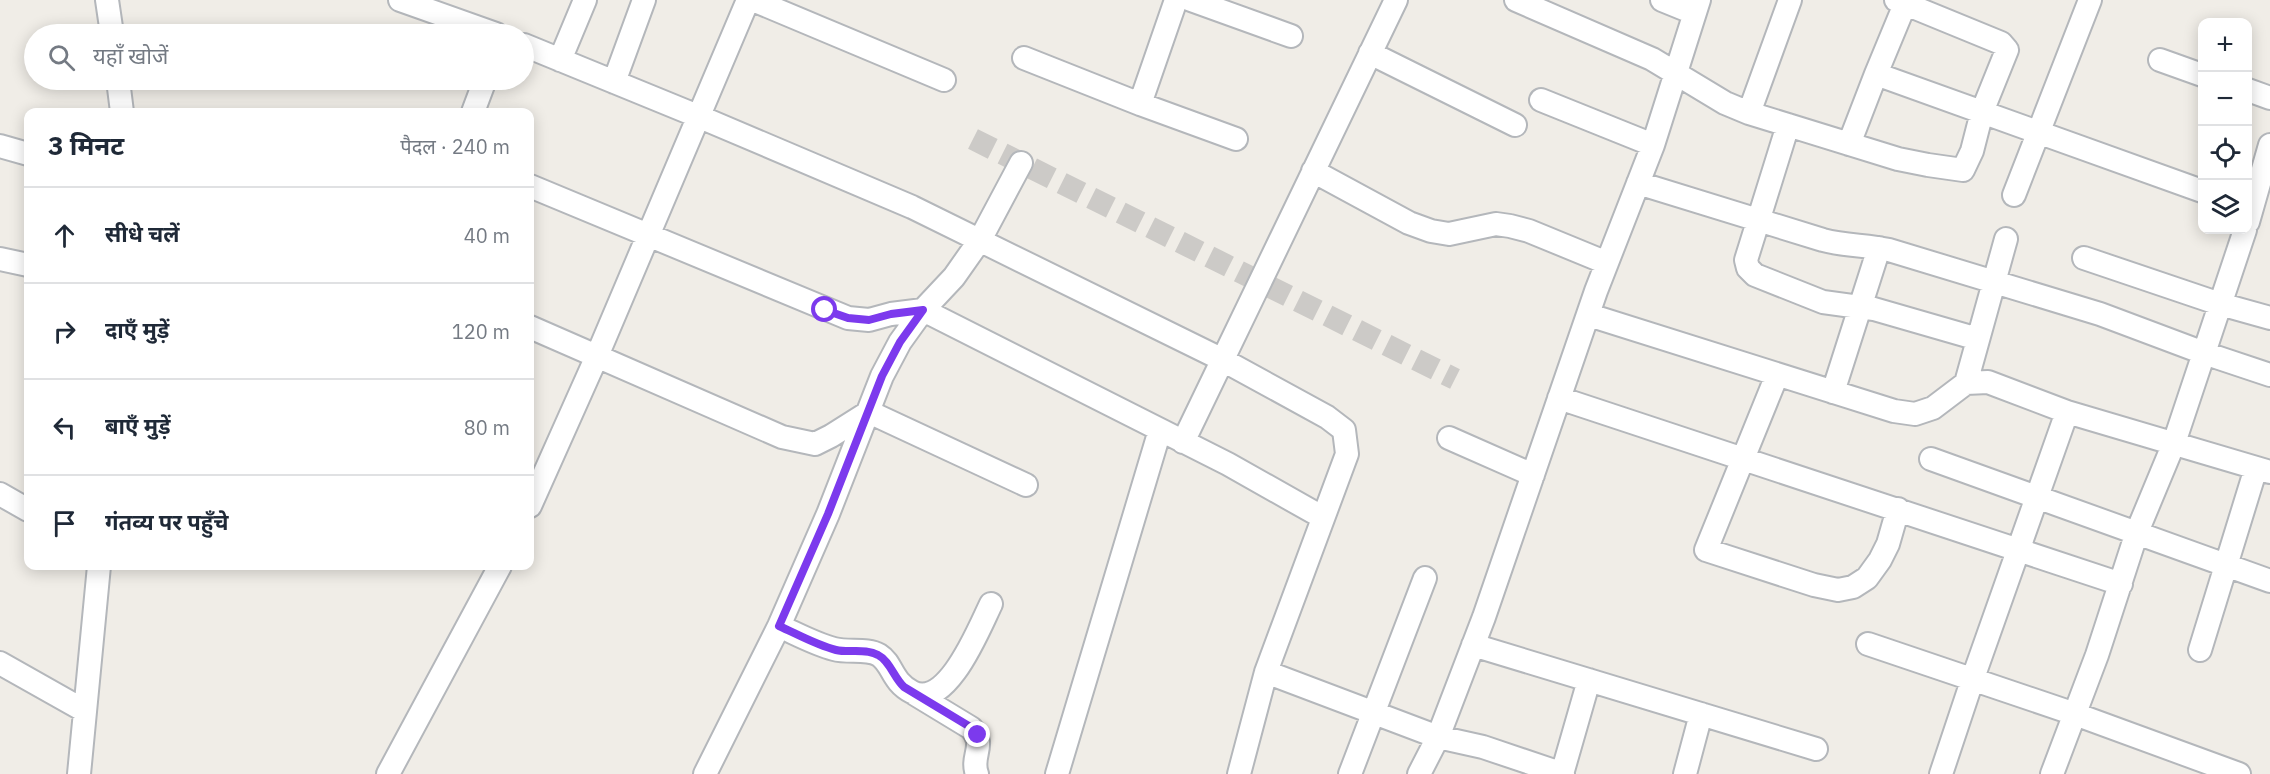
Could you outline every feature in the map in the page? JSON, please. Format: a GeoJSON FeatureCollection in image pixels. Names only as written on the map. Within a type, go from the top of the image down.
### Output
{"type":"FeatureCollection","features":[{"type":"Feature","properties":{"kind":"street"},"geometry":{"type":"LineString","coordinates":[[106,0],[110,24]]}},
{"type":"Feature","properties":{"kind":"street"},"geometry":{"type":"LineString","coordinates":[[400,0],[468,24]]}},
{"type":"Feature","properties":{"kind":"street"},"geometry":{"type":"LineString","coordinates":[[560,60],[585,0]]}},
{"type":"Feature","properties":{"kind":"street"},"geometry":{"type":"LineString","coordinates":[[614,82],[644,0]]}},
{"type":"Feature","properties":{"kind":"street"},"geometry":{"type":"LineString","coordinates":[[534,497],[649,236],[748,0]]}},
{"type":"Feature","properties":{"kind":"street"},"geometry":{"type":"LineString","coordinates":[[753,0],[944,80]]}},
{"type":"Feature","properties":{"kind":"street"},"geometry":{"type":"LineString","coordinates":[[1140,104],[1176,0]]}},
{"type":"Feature","properties":{"kind":"street"},"geometry":{"type":"LineString","coordinates":[[1191,0],[1291,36]]}},
{"type":"Feature","properties":{"kind":"street"},"geometry":{"type":"LineString","coordinates":[[1183,442],[1396,0]]}},
{"type":"Feature","properties":{"kind":"street"},"geometry":{"type":"LineString","coordinates":[[1516,0],[1675,71],[1725,103],[1749,113],[1849,144],[1908,161],[1963,170],[1972,151],[1982,112],[2007,50],[2001,43],[1901,2],[1849,144]]}},
{"type":"Feature","properties":{"kind":"street"},"geometry":{"type":"LineString","coordinates":[[1419,774],[1438,737],[1473,645],[1607,262],[1653,145],[1696,7],[1662,0]]}},
{"type":"Feature","properties":{"kind":"street"},"geometry":{"type":"LineString","coordinates":[[1749,113],[1790,0]]}},
{"type":"Feature","properties":{"kind":"street"},"geometry":{"type":"LineString","coordinates":[[2014,195],[2090,0]]}},
{"type":"Feature","properties":{"kind":"street"},"geometry":{"type":"LineString","coordinates":[[534,49],[912,207],[1221,359],[1327,417],[1344,430],[1347,454],[1266,672],[1239,774]]}},
{"type":"Feature","properties":{"kind":"street"},"geometry":{"type":"LineString","coordinates":[[1370,53],[1515,125]]}},
{"type":"Feature","properties":{"kind":"street"},"geometry":{"type":"LineString","coordinates":[[1024,58],[1236,139]]}},
{"type":"Feature","properties":{"kind":"street"},"geometry":{"type":"LineString","coordinates":[[2160,60],[2198,74]]}},
{"type":"Feature","properties":{"kind":"street"},"geometry":{"type":"LineString","coordinates":[[1876,74],[2198,190]]}},
{"type":"Feature","properties":{"kind":"street"},"geometry":{"type":"LineString","coordinates":[[119,90],[122,108]]}},
{"type":"Feature","properties":{"kind":"street"},"geometry":{"type":"LineString","coordinates":[[474,108],[481,90]]}},
{"type":"Feature","properties":{"kind":"street"},"geometry":{"type":"LineString","coordinates":[[2252,92],[2270,98]]}},
{"type":"Feature","properties":{"kind":"street"},"geometry":{"type":"LineString","coordinates":[[1541,100],[1653,145]]}},
{"type":"Feature","properties":{"kind":"street"},"geometry":{"type":"LineString","coordinates":[[1788,125],[1746,260],[1748,268],[1755,275],[1823,302],[1874,309],[1978,339]]}},
{"type":"Feature","properties":{"kind":"street"},"geometry":{"type":"LineString","coordinates":[[2252,216],[2270,145]]}},
{"type":"Feature","properties":{"kind":"street"},"geometry":{"type":"LineString","coordinates":[[0,146],[24,153]]}},
{"type":"Feature","properties":{"kind":"street"},"geometry":{"type":"LineString","coordinates":[[705,774],[779,626],[828,514],[886,368],[900,342],[923,310],[954,277],[980,240],[1021,163]]}},
{"type":"Feature","properties":{"kind":"street"},"geometry":{"type":"LineString","coordinates":[[1313,171],[1409,223],[1431,231],[1449,234],[1496,224],[1510,226],[1607,262]]}},
{"type":"Feature","properties":{"kind":"street"},"geometry":{"type":"LineString","coordinates":[[1638,183],[1845,246],[1868,245],[2100,314],[2270,375]]}},
{"type":"Feature","properties":{"kind":"street"},"geometry":{"type":"LineString","coordinates":[[534,188],[848,318],[869,320],[891,314],[923,310],[1160,430],[1322,517]]}},
{"type":"Feature","properties":{"kind":"street"},"geometry":{"type":"LineString","coordinates":[[2052,774],[2121,584],[2137,532],[2175,443],[2245,234]]}},
{"type":"Feature","properties":{"kind":"street"},"geometry":{"type":"LineString","coordinates":[[1966,383],[2006,238]]}},
{"type":"Feature","properties":{"kind":"street"},"geometry":{"type":"LineString","coordinates":[[1833,392],[1879,248]]}},
{"type":"Feature","properties":{"kind":"street"},"geometry":{"type":"LineString","coordinates":[[2084,258],[2220,304],[2270,318]]}},
{"type":"Feature","properties":{"kind":"street"},"geometry":{"type":"LineString","coordinates":[[0,259],[24,265]]}},
{"type":"Feature","properties":{"kind":"street"},"geometry":{"type":"LineString","coordinates":[[1589,315],[1894,411],[1915,414],[1933,408],[1966,383],[1988,382],[2067,412],[2263,470],[2226,566],[2200,650]]}},
{"type":"Feature","properties":{"kind":"street"},"geometry":{"type":"LineString","coordinates":[[534,329],[782,437],[802,442],[814,444],[869,412]]}},
{"type":"Feature","properties":{"kind":"street"},"geometry":{"type":"LineString","coordinates":[[1778,375],[1706,550],[1814,585],[1838,590],[1853,587],[1867,578],[1880,561],[1888,544],[1898,509]]}},
{"type":"Feature","properties":{"kind":"street"},"geometry":{"type":"LineString","coordinates":[[1559,398],[2121,584]]}},
{"type":"Feature","properties":{"kind":"street"},"geometry":{"type":"LineString","coordinates":[[869,412],[1026,485]]}},
{"type":"Feature","properties":{"kind":"street"},"geometry":{"type":"LineString","coordinates":[[1941,774],[1972,678],[2067,412]]}},
{"type":"Feature","properties":{"kind":"street"},"geometry":{"type":"LineString","coordinates":[[1057,774],[1160,430]]}},
{"type":"Feature","properties":{"kind":"street"},"geometry":{"type":"LineString","coordinates":[[1449,438],[1533,475]]}},
{"type":"Feature","properties":{"kind":"street"},"geometry":{"type":"LineString","coordinates":[[1931,459],[2270,581]]}},
{"type":"Feature","properties":{"kind":"street"},"geometry":{"type":"LineString","coordinates":[[0,494],[24,508]]}},
{"type":"Feature","properties":{"kind":"street"},"geometry":{"type":"LineString","coordinates":[[79,774],[99,570]]}},
{"type":"Feature","properties":{"kind":"street"},"geometry":{"type":"LineString","coordinates":[[388,774],[498,570]]}},
{"type":"Feature","properties":{"kind":"street"},"geometry":{"type":"LineString","coordinates":[[1350,774],[1425,578]]}},
{"type":"Feature","properties":{"kind":"street"},"geometry":{"type":"LineString","coordinates":[[915,694],[937,690],[954,675],[992,604]]}},
{"type":"Feature","properties":{"kind":"street"},"geometry":{"type":"LineString","coordinates":[[779,626],[837,650],[871,652],[880,656],[887,663],[896,681],[972,728],[978,735],[974,766],[977,774]]}},
{"type":"Feature","properties":{"kind":"street"},"geometry":{"type":"LineString","coordinates":[[1868,644],[2075,714],[2239,774]]}},
{"type":"Feature","properties":{"kind":"street"},"geometry":{"type":"LineString","coordinates":[[1473,645],[1816,748]]}},
{"type":"Feature","properties":{"kind":"street"},"geometry":{"type":"LineString","coordinates":[[0,663],[85,711]]}},
{"type":"Feature","properties":{"kind":"street"},"geometry":{"type":"LineString","coordinates":[[1266,672],[1438,737],[1483,747],[1562,774],[1589,680]]}},
{"type":"Feature","properties":{"kind":"street"},"geometry":{"type":"LineString","coordinates":[[1685,774],[1701,714]]}},
{"type":"Feature","properties":{"kind":"tunnel"},"geometry":{"type":"LineString","coordinates":[[973,139],[1455,379]]}},
{"type":"Feature","properties":{"kind":"route"},"geometry":{"type":"LineString","coordinates":[[825,310],[848,318],[869,320],[891,314],[923,310],[900,342],[882,376],[828,514],[779,626],[837,650],[871,652],[880,656],[887,663],[896,681],[972,728],[978,735]]}}]}
